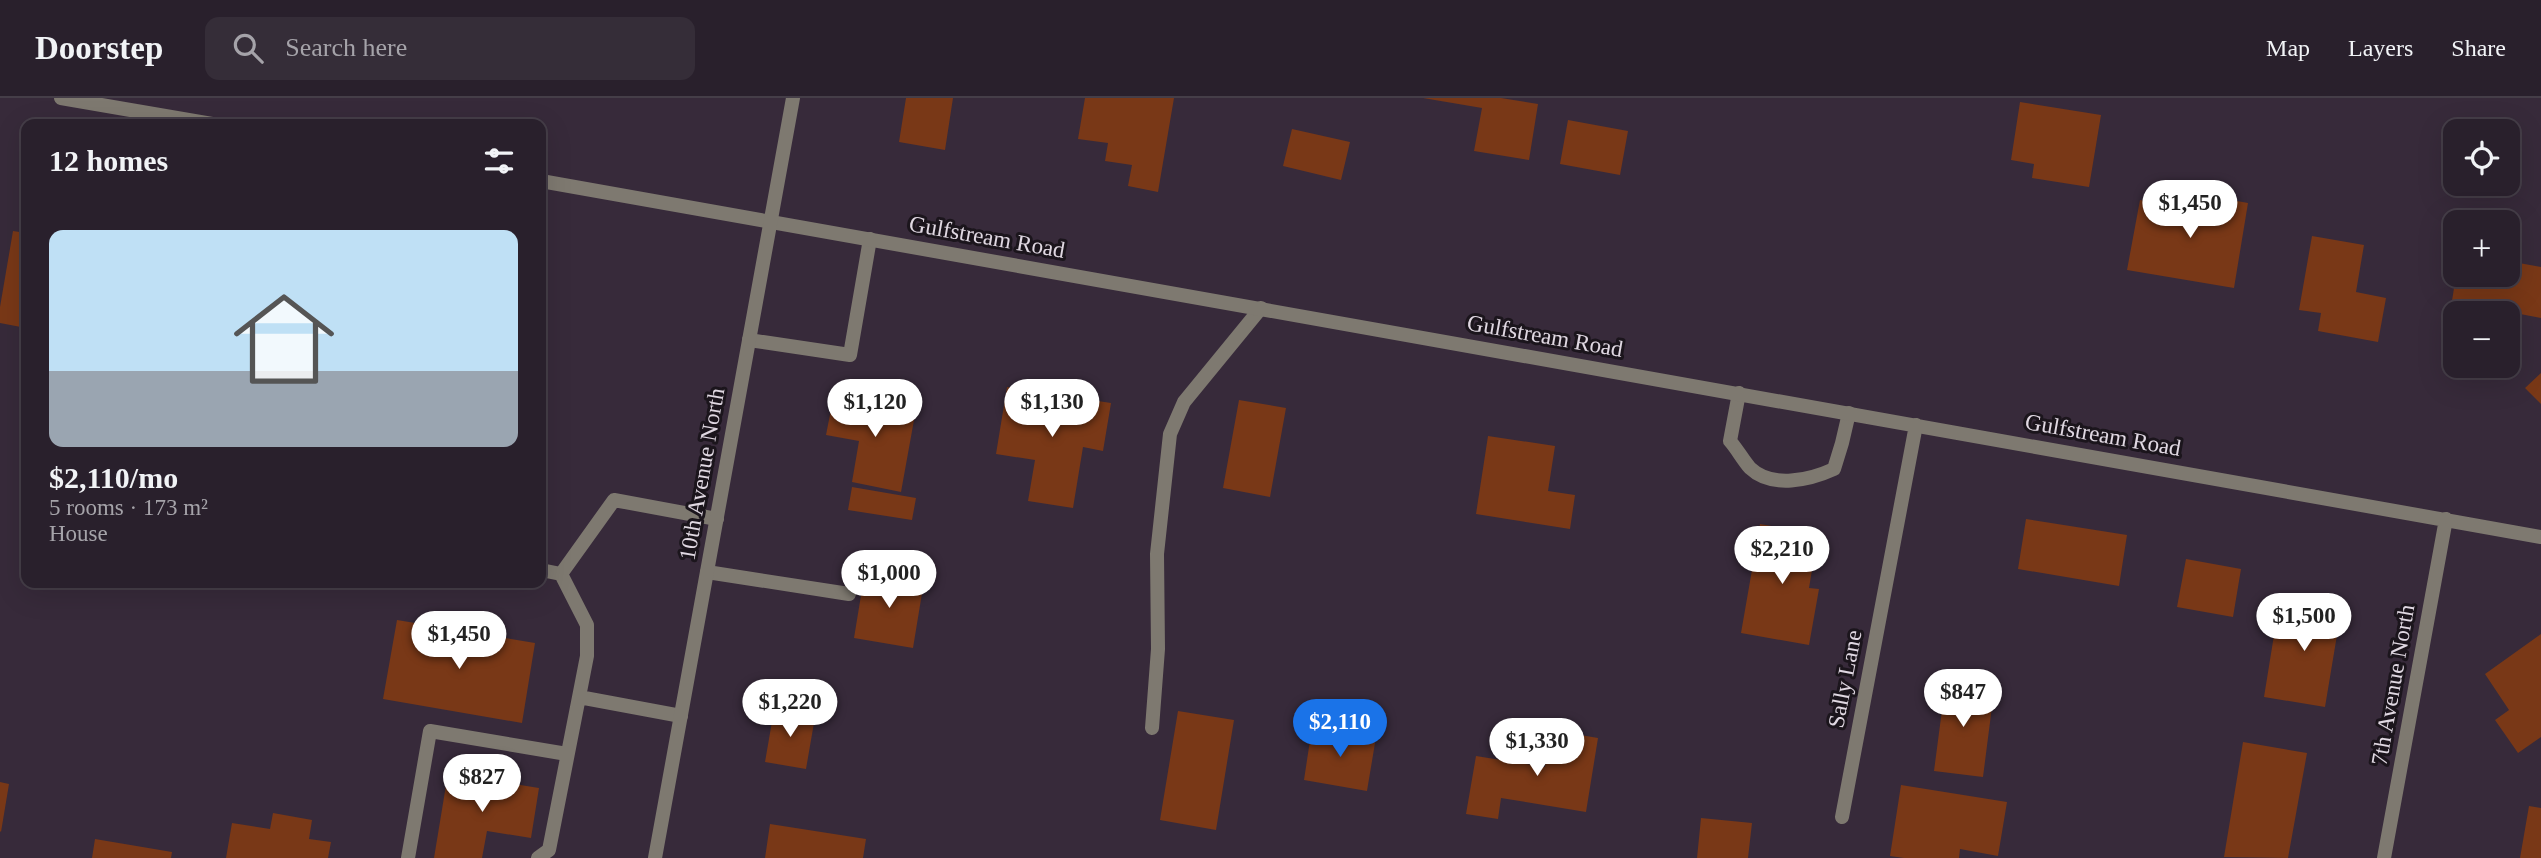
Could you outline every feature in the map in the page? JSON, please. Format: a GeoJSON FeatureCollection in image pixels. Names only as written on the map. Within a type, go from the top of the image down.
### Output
{"type":"FeatureCollection","features":[{"type":"Feature","properties":{"kind":"street"},"geometry":{"type":"LineString","coordinates":[[61,98],[183,119]]}},
{"type":"Feature","properties":{"kind":"street","name":"10th Avenue North"},"geometry":{"type":"LineString","coordinates":[[655,858],[793,98]]}},
{"type":"Feature","properties":{"kind":"street","name":"Gulfstream Road"},"geometry":{"type":"LineString","coordinates":[[546,182],[2541,537]]}},
{"type":"Feature","properties":{"kind":"street"},"geometry":{"type":"LineString","coordinates":[[749,340],[850,355],[870,239]]}},
{"type":"Feature","properties":{"kind":"street"},"geometry":{"type":"LineString","coordinates":[[1152,728],[1158,649],[1157,554],[1170,434],[1184,402],[1261,308]]}},
{"type":"Feature","properties":{"kind":"street"},"geometry":{"type":"LineString","coordinates":[[1739,393],[1730,441],[1751,469],[1771,479],[1813,478],[1834,469],[1849,413]]}},
{"type":"Feature","properties":{"kind":"street","name":"Sally Lane"},"geometry":{"type":"LineString","coordinates":[[1842,817],[1916,425]]}},
{"type":"Feature","properties":{"kind":"street"},"geometry":{"type":"LineString","coordinates":[[561,574],[614,500],[717,519]]}},
{"type":"Feature","properties":{"kind":"street","name":"7th Avenue North"},"geometry":{"type":"LineString","coordinates":[[2384,858],[2446,519]]}},
{"type":"Feature","properties":{"kind":"street"},"geometry":{"type":"LineString","coordinates":[[546,571],[561,574]]}},
{"type":"Feature","properties":{"kind":"street"},"geometry":{"type":"LineString","coordinates":[[707,572],[849,594]]}},
{"type":"Feature","properties":{"kind":"street"},"geometry":{"type":"LineString","coordinates":[[538,858],[549,850],[587,656],[587,625],[561,574]]}},
{"type":"Feature","properties":{"kind":"street"},"geometry":{"type":"LineString","coordinates":[[579,697],[681,716]]}},
{"type":"Feature","properties":{"kind":"street"},"geometry":{"type":"LineString","coordinates":[[408,858],[429,731],[567,754]]}},
{"type":"Feature","properties":{"kind":"building"},"geometry":{"type":"Polygon","coordinates":[[[906,98],[953,98],[945,150],[899,142],[906,98]]]}},
{"type":"Feature","properties":{"kind":"building"},"geometry":{"type":"Polygon","coordinates":[[[1085,98],[1174,98],[1158,192],[1128,186],[1132,165],[1105,161],[1108,143],[1078,139],[1085,98]]]}},
{"type":"Feature","properties":{"kind":"building"},"geometry":{"type":"Polygon","coordinates":[[[1423,98],[1501,98],[1538,104],[1529,160],[1474,151],[1482,108],[1423,98]]]}},
{"type":"Feature","properties":{"kind":"building"},"geometry":{"type":"Polygon","coordinates":[[[2020,102],[2101,115],[2089,187],[2032,178],[2034,164],[2011,160],[2020,102]]]}},
{"type":"Feature","properties":{"kind":"building"},"geometry":{"type":"Polygon","coordinates":[[[1568,120],[1628,131],[1620,175],[1560,164],[1568,120]]]}},
{"type":"Feature","properties":{"kind":"building"},"geometry":{"type":"Polygon","coordinates":[[[1292,129],[1350,142],[1341,180],[1283,166],[1292,129]]]}},
{"type":"Feature","properties":{"kind":"building"},"geometry":{"type":"Polygon","coordinates":[[[2193,193],[2248,203],[2234,288],[2127,270],[2140,200],[2190,209],[2193,193]]]}},
{"type":"Feature","properties":{"kind":"building"},"geometry":{"type":"Polygon","coordinates":[[[13,231],[21,232],[21,327],[0,323],[0,307],[13,231]]]}},
{"type":"Feature","properties":{"kind":"building"},"geometry":{"type":"Polygon","coordinates":[[[2312,236],[2364,245],[2356,292],[2386,298],[2378,342],[2318,331],[2321,313],[2299,310],[2312,236]]]}},
{"type":"Feature","properties":{"kind":"building"},"geometry":{"type":"Polygon","coordinates":[[[2520,263],[2541,267],[2541,318],[2520,314],[2520,301],[2452,301],[2454,287],[2520,287],[2520,263]]]}},
{"type":"Feature","properties":{"kind":"building"},"geometry":{"type":"Polygon","coordinates":[[[2541,373],[2541,404],[2525,388],[2541,373]]]}},
{"type":"Feature","properties":{"kind":"building"},"geometry":{"type":"Polygon","coordinates":[[[1007,387],[1111,403],[1103,451],[1083,447],[1073,508],[1028,501],[1035,460],[996,454],[1007,387]]]}},
{"type":"Feature","properties":{"kind":"building"},"geometry":{"type":"Polygon","coordinates":[[[834,394],[916,409],[901,492],[852,482],[859,441],[826,435],[834,394]]]}},
{"type":"Feature","properties":{"kind":"building"},"geometry":{"type":"Polygon","coordinates":[[[1239,400],[1286,408],[1270,497],[1223,488],[1239,400]]]}},
{"type":"Feature","properties":{"kind":"building"},"geometry":{"type":"Polygon","coordinates":[[[1488,436],[1555,446],[1548,491],[1575,495],[1570,529],[1476,514],[1488,436]]]}},
{"type":"Feature","properties":{"kind":"building"},"geometry":{"type":"Polygon","coordinates":[[[852,487],[916,498],[912,520],[848,510],[852,487]]]}},
{"type":"Feature","properties":{"kind":"building"},"geometry":{"type":"Polygon","coordinates":[[[2026,519],[2127,535],[2119,586],[2018,569],[2026,519]]]}},
{"type":"Feature","properties":{"kind":"building"},"geometry":{"type":"Polygon","coordinates":[[[1760,524],[1818,534],[1809,588],[1819,589],[1809,645],[1741,633],[1760,524]]]}},
{"type":"Feature","properties":{"kind":"building"},"geometry":{"type":"Polygon","coordinates":[[[2186,559],[2241,569],[2233,617],[2177,607],[2186,559]]]}},
{"type":"Feature","properties":{"kind":"building"},"geometry":{"type":"Polygon","coordinates":[[[865,571],[924,581],[913,648],[854,638],[865,571]]]}},
{"type":"Feature","properties":{"kind":"building"},"geometry":{"type":"Polygon","coordinates":[[[2291,597],[2342,605],[2325,707],[2264,697],[2275,629],[2286,630],[2291,597]]]}},
{"type":"Feature","properties":{"kind":"building"},"geometry":{"type":"Polygon","coordinates":[[[397,620],[535,643],[522,723],[383,699],[397,620]]]}},
{"type":"Feature","properties":{"kind":"building"},"geometry":{"type":"Polygon","coordinates":[[[2541,634],[2541,737],[2518,753],[2495,720],[2509,710],[2485,674],[2541,634]]]}},
{"type":"Feature","properties":{"kind":"building"},"geometry":{"type":"Polygon","coordinates":[[[1936,683],[1994,691],[1983,777],[1934,771],[1942,710],[1933,709],[1936,683]]]}},
{"type":"Feature","properties":{"kind":"building"},"geometry":{"type":"Polygon","coordinates":[[[774,710],[815,717],[806,769],[765,762],[774,710]]]}},
{"type":"Feature","properties":{"kind":"building"},"geometry":{"type":"Polygon","coordinates":[[[1178,711],[1234,720],[1216,830],[1160,820],[1178,711]]]}},
{"type":"Feature","properties":{"kind":"building"},"geometry":{"type":"Polygon","coordinates":[[[1312,727],[1376,737],[1367,791],[1304,780],[1312,727]]]}},
{"type":"Feature","properties":{"kind":"building"},"geometry":{"type":"Polygon","coordinates":[[[1551,730],[1598,738],[1586,812],[1501,798],[1498,819],[1466,814],[1476,756],[1545,767],[1551,730]]]}},
{"type":"Feature","properties":{"kind":"building"},"geometry":{"type":"Polygon","coordinates":[[[2243,742],[2307,753],[2288,858],[2224,857],[2243,742]]]}},
{"type":"Feature","properties":{"kind":"building"},"geometry":{"type":"Polygon","coordinates":[[[448,773],[539,788],[531,838],[487,831],[482,858],[434,858],[448,773]]]}},
{"type":"Feature","properties":{"kind":"building"},"geometry":{"type":"Polygon","coordinates":[[[0,782],[9,784],[1,832],[0,831],[0,782]]]}},
{"type":"Feature","properties":{"kind":"building"},"geometry":{"type":"Polygon","coordinates":[[[1901,785],[2007,802],[1998,856],[1960,849],[1959,858],[1890,856],[1901,785]]]}},
{"type":"Feature","properties":{"kind":"building"},"geometry":{"type":"Polygon","coordinates":[[[2529,806],[2541,808],[2541,858],[2520,858],[2529,806]]]}},
{"type":"Feature","properties":{"kind":"building"},"geometry":{"type":"Polygon","coordinates":[[[273,813],[312,820],[309,839],[331,842],[328,858],[226,858],[232,823],[270,829],[273,813]]]}},
{"type":"Feature","properties":{"kind":"building"},"geometry":{"type":"Polygon","coordinates":[[[1701,818],[1752,823],[1748,858],[1697,858],[1701,818]]]}},
{"type":"Feature","properties":{"kind":"building"},"geometry":{"type":"Polygon","coordinates":[[[770,824],[866,839],[863,858],[765,858],[770,824]]]}},
{"type":"Feature","properties":{"kind":"building"},"geometry":{"type":"Polygon","coordinates":[[[95,839],[172,852],[171,858],[92,858],[95,839]]]}}]}
